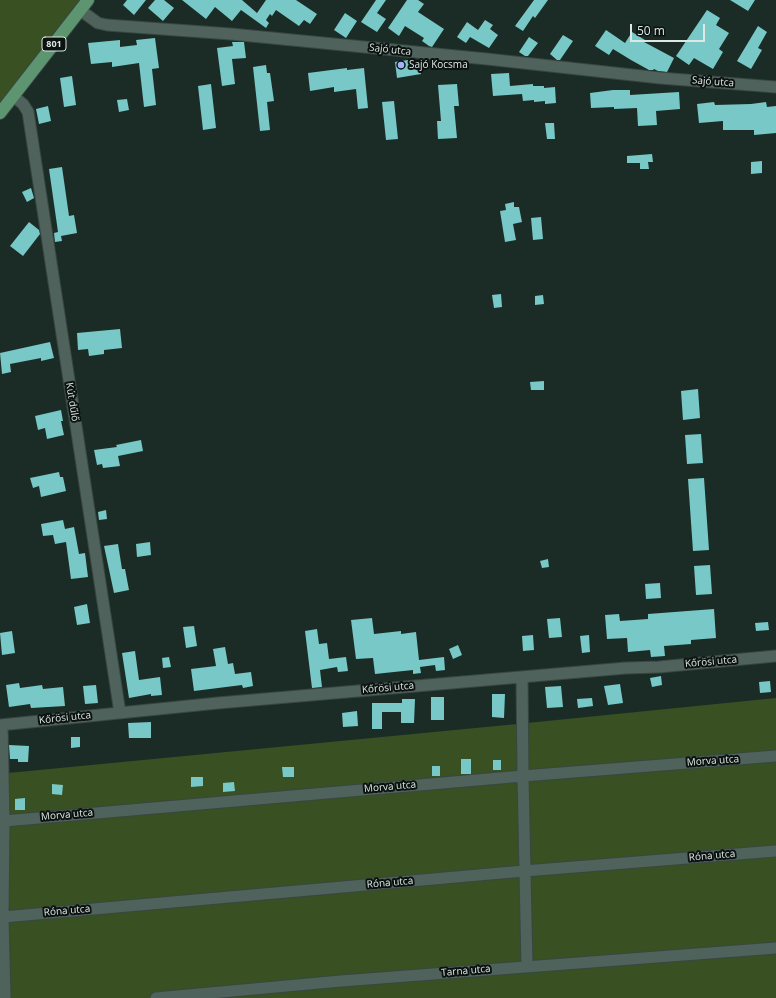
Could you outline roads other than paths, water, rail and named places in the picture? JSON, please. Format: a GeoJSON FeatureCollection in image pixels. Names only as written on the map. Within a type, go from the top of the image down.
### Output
{"type":"FeatureCollection","features":[{"type":"Feature","properties":{"kind":"main road","name":"801"},"geometry":{"type":"LineString","coordinates":[[0,113],[88,0]]}},
{"type":"Feature","properties":{"kind":"street","name":"Sajó utca"},"geometry":{"type":"LineString","coordinates":[[80,10],[97,22],[107,25],[239,35],[660,78],[776,87]]}},
{"type":"Feature","properties":{"kind":"street","name":"Kút dűlő"},"geometry":{"type":"LineString","coordinates":[[13,96],[23,104],[28,112],[120,713]]}},
{"type":"Feature","properties":{"kind":"street","name":"Kőrösi utca"},"geometry":{"type":"LineString","coordinates":[[1,725],[226,702],[776,656]]}},
{"type":"Feature","properties":{"kind":"street"},"geometry":{"type":"LineString","coordinates":[[522,677],[522,776],[527,967]]}},
{"type":"Feature","properties":{"kind":"street"},"geometry":{"type":"LineString","coordinates":[[1,725],[4,821],[2,984],[5,998]]}},
{"type":"Feature","properties":{"kind":"street","name":"Morva utca"},"geometry":{"type":"LineString","coordinates":[[4,821],[522,776],[776,756]]}},
{"type":"Feature","properties":{"kind":"street","name":"Róna utca"},"geometry":{"type":"LineString","coordinates":[[3,917],[524,871],[776,851]]}},
{"type":"Feature","properties":{"kind":"street","name":"Tarna utca"},"geometry":{"type":"LineString","coordinates":[[156,998],[217,995],[527,967],[776,948]]}},
{"type":"Feature","properties":{"kind":"place","name":"Sajó Kocsma"},"geometry":{"type":"Point","coordinates":[401,65]}}]}
